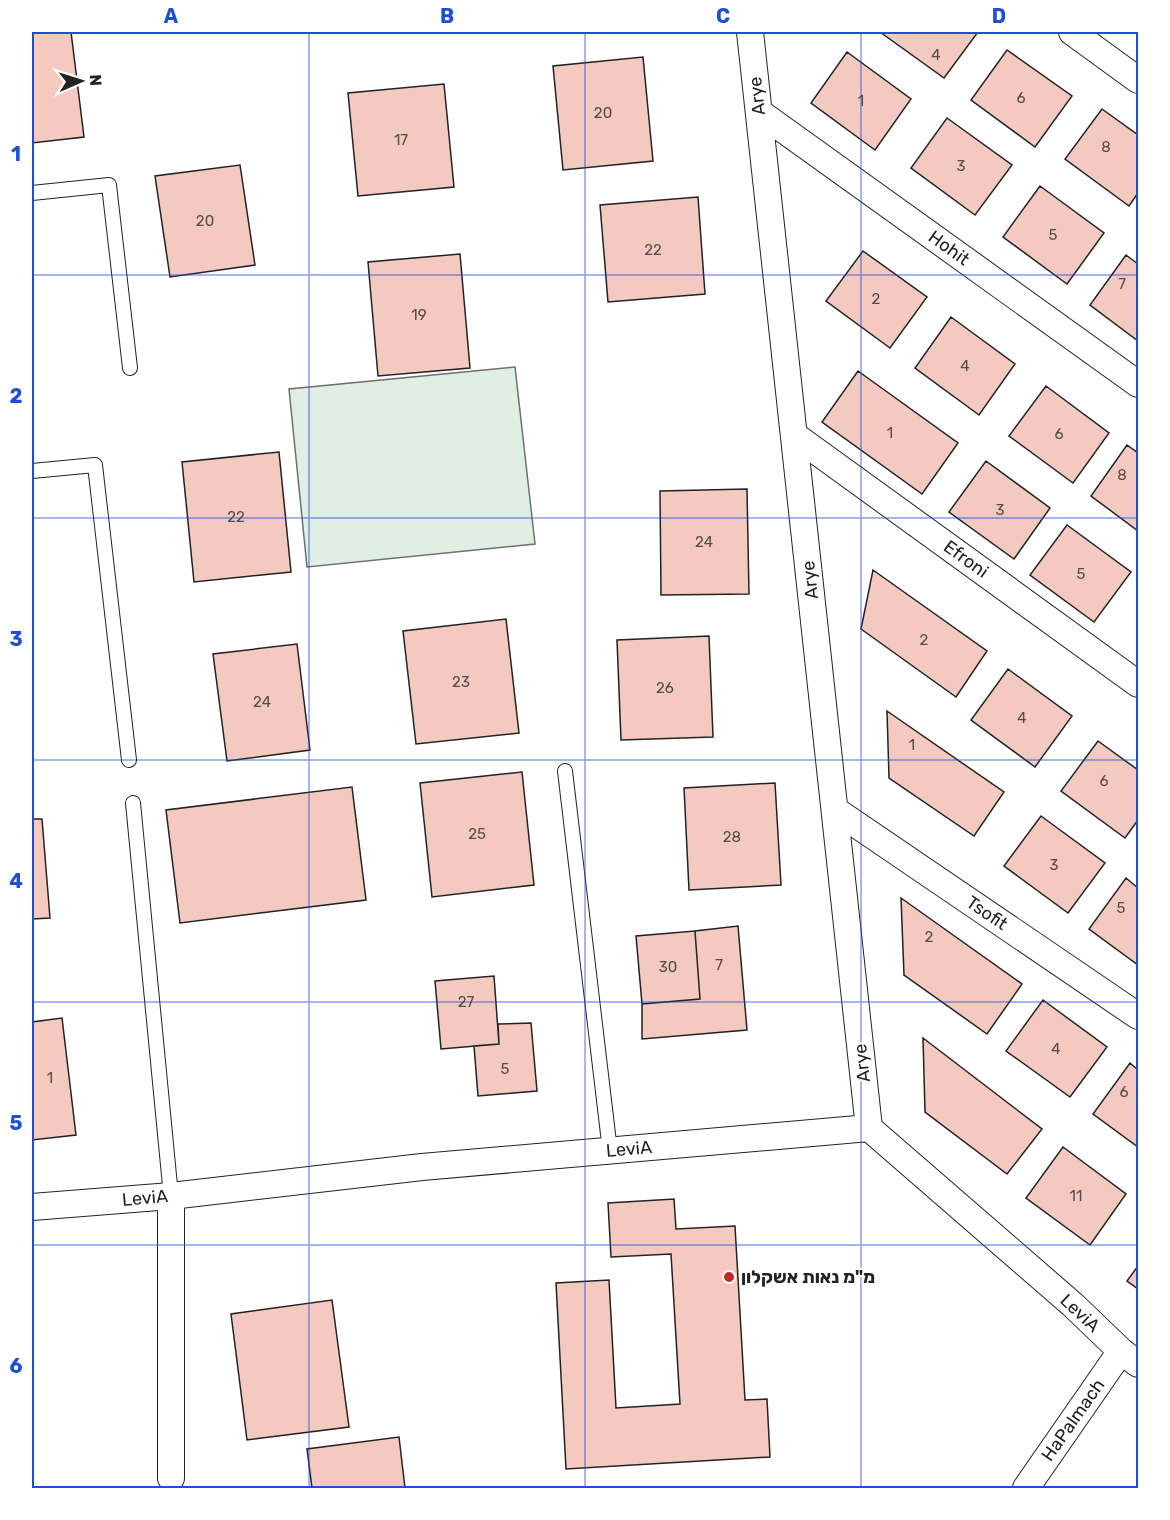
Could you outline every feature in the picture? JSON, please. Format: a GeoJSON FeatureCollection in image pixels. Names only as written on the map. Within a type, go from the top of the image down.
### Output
{"type":"FeatureCollection","features":[{"type":"Feature","properties":{"kind":"street","name":"Arye"},"geometry":{"type":"LineString","coordinates":[[750,32],[869,1128]]}},
{"type":"Feature","properties":{"kind":"street"},"geometry":{"type":"LineString","coordinates":[[1072,32],[1138,80]]}},
{"type":"Feature","properties":{"kind":"street","name":"Hohit"},"geometry":{"type":"LineString","coordinates":[[759,112],[1138,384]]}},
{"type":"Feature","properties":{"kind":"street","name":"Efroni"},"geometry":{"type":"LineString","coordinates":[[794,435],[1138,684]]}},
{"type":"Feature","properties":{"kind":"street","name":"Tsofit"},"geometry":{"type":"LineString","coordinates":[[834,810],[1138,1016]]}},
{"type":"Feature","properties":{"kind":"street","name":"LeviA"},"geometry":{"type":"LineString","coordinates":[[32,1207],[171,1196],[422,1167],[869,1128],[1073,1305],[1130,1358]]}},
{"type":"Feature","properties":{"kind":"street"},"geometry":{"type":"LineString","coordinates":[[171,1196],[171,1478]]}},
{"type":"Feature","properties":{"kind":"street","name":"HaPalmach"},"geometry":{"type":"LineString","coordinates":[[1026,1488],[1130,1358]]}},
{"type":"Feature","properties":{"kind":"lane"},"geometry":{"type":"LineString","coordinates":[[32,193],[110,185],[130,368]]}},
{"type":"Feature","properties":{"kind":"lane"},"geometry":{"type":"LineString","coordinates":[[32,471],[95,465],[129,760]]}},
{"type":"Feature","properties":{"kind":"lane"},"geometry":{"type":"LineString","coordinates":[[565,771],[610,1151]]}},
{"type":"Feature","properties":{"kind":"lane"},"geometry":{"type":"LineString","coordinates":[[133,803],[171,1196]]}},
{"type":"Feature","properties":{"kind":"green space"},"geometry":{"type":"Polygon","coordinates":[[[515,367],[535,544],[307,567],[289,389],[515,367]]]}},
{"type":"Feature","properties":{"kind":"building"},"geometry":{"type":"Polygon","coordinates":[[[32,32],[71,32],[84,137],[32,143],[32,32]]]}},
{"type":"Feature","properties":{"kind":"building"},"geometry":{"type":"Polygon","coordinates":[[[880,32],[978,32],[944,78],[880,32]]]}},
{"type":"Feature","properties":{"kind":"building"},"geometry":{"type":"Polygon","coordinates":[[[1007,50],[1072,96],[1035,147],[971,100],[1007,50]]]}},
{"type":"Feature","properties":{"kind":"building"},"geometry":{"type":"Polygon","coordinates":[[[847,52],[911,99],[875,150],[811,103],[847,52]]]}},
{"type":"Feature","properties":{"kind":"building"},"geometry":{"type":"Polygon","coordinates":[[[643,57],[653,161],[563,170],[553,66],[643,57]]]}},
{"type":"Feature","properties":{"kind":"building"},"geometry":{"type":"Polygon","coordinates":[[[444,84],[454,187],[358,196],[348,93],[444,84]]]}},
{"type":"Feature","properties":{"kind":"building"},"geometry":{"type":"Polygon","coordinates":[[[1102,109],[1138,135],[1138,193],[1129,206],[1065,159],[1102,109]]]}},
{"type":"Feature","properties":{"kind":"building"},"geometry":{"type":"Polygon","coordinates":[[[947,118],[1012,165],[975,215],[911,168],[947,118]]]}},
{"type":"Feature","properties":{"kind":"building"},"geometry":{"type":"Polygon","coordinates":[[[240,165],[255,265],[170,277],[155,176],[240,165]]]}},
{"type":"Feature","properties":{"kind":"building"},"geometry":{"type":"Polygon","coordinates":[[[1040,186],[1104,233],[1067,284],[1003,237],[1040,186]]]}},
{"type":"Feature","properties":{"kind":"building"},"geometry":{"type":"Polygon","coordinates":[[[698,197],[705,294],[608,302],[600,205],[698,197]]]}},
{"type":"Feature","properties":{"kind":"building"},"geometry":{"type":"Polygon","coordinates":[[[863,251],[927,297],[890,348],[826,301],[863,251]]]}},
{"type":"Feature","properties":{"kind":"building"},"geometry":{"type":"Polygon","coordinates":[[[460,254],[470,368],[378,376],[368,262],[460,254]]]}},
{"type":"Feature","properties":{"kind":"building"},"geometry":{"type":"Polygon","coordinates":[[[1126,255],[1138,264],[1138,341],[1090,305],[1126,255]]]}},
{"type":"Feature","properties":{"kind":"building"},"geometry":{"type":"Polygon","coordinates":[[[951,317],[1015,364],[979,415],[915,368],[951,317]]]}},
{"type":"Feature","properties":{"kind":"building"},"geometry":{"type":"Polygon","coordinates":[[[858,371],[958,443],[922,494],[822,422],[858,371]]]}},
{"type":"Feature","properties":{"kind":"building"},"geometry":{"type":"Polygon","coordinates":[[[1046,386],[1109,433],[1073,483],[1009,436],[1046,386]]]}},
{"type":"Feature","properties":{"kind":"building"},"geometry":{"type":"Polygon","coordinates":[[[1127,445],[1138,453],[1138,531],[1091,496],[1127,445]]]}},
{"type":"Feature","properties":{"kind":"building"},"geometry":{"type":"Polygon","coordinates":[[[279,452],[291,572],[194,582],[182,462],[279,452]]]}},
{"type":"Feature","properties":{"kind":"building"},"geometry":{"type":"Polygon","coordinates":[[[986,461],[1050,508],[1014,559],[949,512],[986,461]]]}},
{"type":"Feature","properties":{"kind":"building"},"geometry":{"type":"Polygon","coordinates":[[[747,489],[749,594],[661,595],[660,491],[747,489]]]}},
{"type":"Feature","properties":{"kind":"building"},"geometry":{"type":"Polygon","coordinates":[[[1067,525],[1131,572],[1094,622],[1030,575],[1067,525]]]}},
{"type":"Feature","properties":{"kind":"building"},"geometry":{"type":"Polygon","coordinates":[[[873,570],[987,651],[956,697],[861,629],[873,570]]]}},
{"type":"Feature","properties":{"kind":"building"},"geometry":{"type":"Polygon","coordinates":[[[506,619],[519,733],[416,744],[403,631],[506,619]]]}},
{"type":"Feature","properties":{"kind":"building"},"geometry":{"type":"Polygon","coordinates":[[[709,636],[713,737],[621,740],[617,640],[709,636]]]}},
{"type":"Feature","properties":{"kind":"building"},"geometry":{"type":"Polygon","coordinates":[[[297,644],[310,750],[227,761],[213,654],[297,644]]]}},
{"type":"Feature","properties":{"kind":"building"},"geometry":{"type":"Polygon","coordinates":[[[1008,669],[1072,716],[1035,767],[971,720],[1008,669]]]}},
{"type":"Feature","properties":{"kind":"building"},"geometry":{"type":"Polygon","coordinates":[[[887,711],[1004,792],[974,836],[889,778],[887,711]]]}},
{"type":"Feature","properties":{"kind":"building"},"geometry":{"type":"Polygon","coordinates":[[[1098,741],[1138,770],[1138,820],[1125,838],[1061,791],[1098,741]]]}},
{"type":"Feature","properties":{"kind":"building"},"geometry":{"type":"Polygon","coordinates":[[[522,772],[534,885],[432,897],[420,783],[522,772]]]}},
{"type":"Feature","properties":{"kind":"building"},"geometry":{"type":"Polygon","coordinates":[[[775,783],[781,885],[689,890],[684,788],[775,783]]]}},
{"type":"Feature","properties":{"kind":"building"},"geometry":{"type":"Polygon","coordinates":[[[352,787],[366,900],[180,923],[166,810],[352,787]]]}},
{"type":"Feature","properties":{"kind":"building"},"geometry":{"type":"Polygon","coordinates":[[[1041,816],[1105,863],[1068,913],[1004,866],[1041,816]]]}},
{"type":"Feature","properties":{"kind":"building"},"geometry":{"type":"Polygon","coordinates":[[[32,819],[42,819],[50,918],[32,919],[32,819]]]}},
{"type":"Feature","properties":{"kind":"building"},"geometry":{"type":"Polygon","coordinates":[[[1126,878],[1138,888],[1138,965],[1089,929],[1126,878]]]}},
{"type":"Feature","properties":{"kind":"building"},"geometry":{"type":"Polygon","coordinates":[[[901,898],[1022,984],[987,1034],[904,975],[901,898]]]}},
{"type":"Feature","properties":{"kind":"building"},"geometry":{"type":"Polygon","coordinates":[[[738,926],[747,1030],[642,1039],[642,1004],[700,999],[695,931],[738,926]]]}},
{"type":"Feature","properties":{"kind":"building"},"geometry":{"type":"Polygon","coordinates":[[[695,931],[700,999],[642,1004],[636,936],[695,931]]]}},
{"type":"Feature","properties":{"kind":"building"},"geometry":{"type":"Polygon","coordinates":[[[494,976],[499,1044],[441,1049],[435,981],[494,976]]]}},
{"type":"Feature","properties":{"kind":"building"},"geometry":{"type":"Polygon","coordinates":[[[1043,1000],[1107,1047],[1070,1097],[1006,1051],[1043,1000]]]}},
{"type":"Feature","properties":{"kind":"building"},"geometry":{"type":"Polygon","coordinates":[[[62,1018],[76,1135],[32,1140],[32,1022],[62,1018]]]}},
{"type":"Feature","properties":{"kind":"building"},"geometry":{"type":"Polygon","coordinates":[[[531,1023],[537,1091],[478,1096],[474,1046],[499,1044],[498,1024],[531,1023]]]}},
{"type":"Feature","properties":{"kind":"building"},"geometry":{"type":"Polygon","coordinates":[[[923,1038],[1042,1129],[1007,1174],[925,1112],[923,1038]]]}},
{"type":"Feature","properties":{"kind":"building"},"geometry":{"type":"Polygon","coordinates":[[[1130,1063],[1138,1070],[1138,1147],[1093,1114],[1130,1063]]]}},
{"type":"Feature","properties":{"kind":"building"},"geometry":{"type":"Polygon","coordinates":[[[1063,1147],[1126,1194],[1090,1245],[1026,1198],[1063,1147]]]}},
{"type":"Feature","properties":{"kind":"building"},"geometry":{"type":"Polygon","coordinates":[[[674,1199],[676,1229],[735,1226],[745,1400],[767,1399],[770,1457],[566,1469],[556,1283],[609,1280],[616,1408],[680,1404],[671,1254],[611,1257],[608,1203],[674,1199]]]}},
{"type":"Feature","properties":{"kind":"building"},"geometry":{"type":"Polygon","coordinates":[[[1138,1266],[1138,1289],[1127,1281],[1138,1266]]]}},
{"type":"Feature","properties":{"kind":"building"},"geometry":{"type":"Polygon","coordinates":[[[332,1300],[349,1427],[247,1440],[231,1314],[332,1300]]]}},
{"type":"Feature","properties":{"kind":"building"},"geometry":{"type":"Polygon","coordinates":[[[399,1437],[405,1488],[312,1488],[307,1449],[399,1437]]]}},
{"type":"Feature","properties":{"kind":"place","name":"מ\"מ נאות אשקלון"},"geometry":{"type":"Point","coordinates":[729,1277]}}]}
